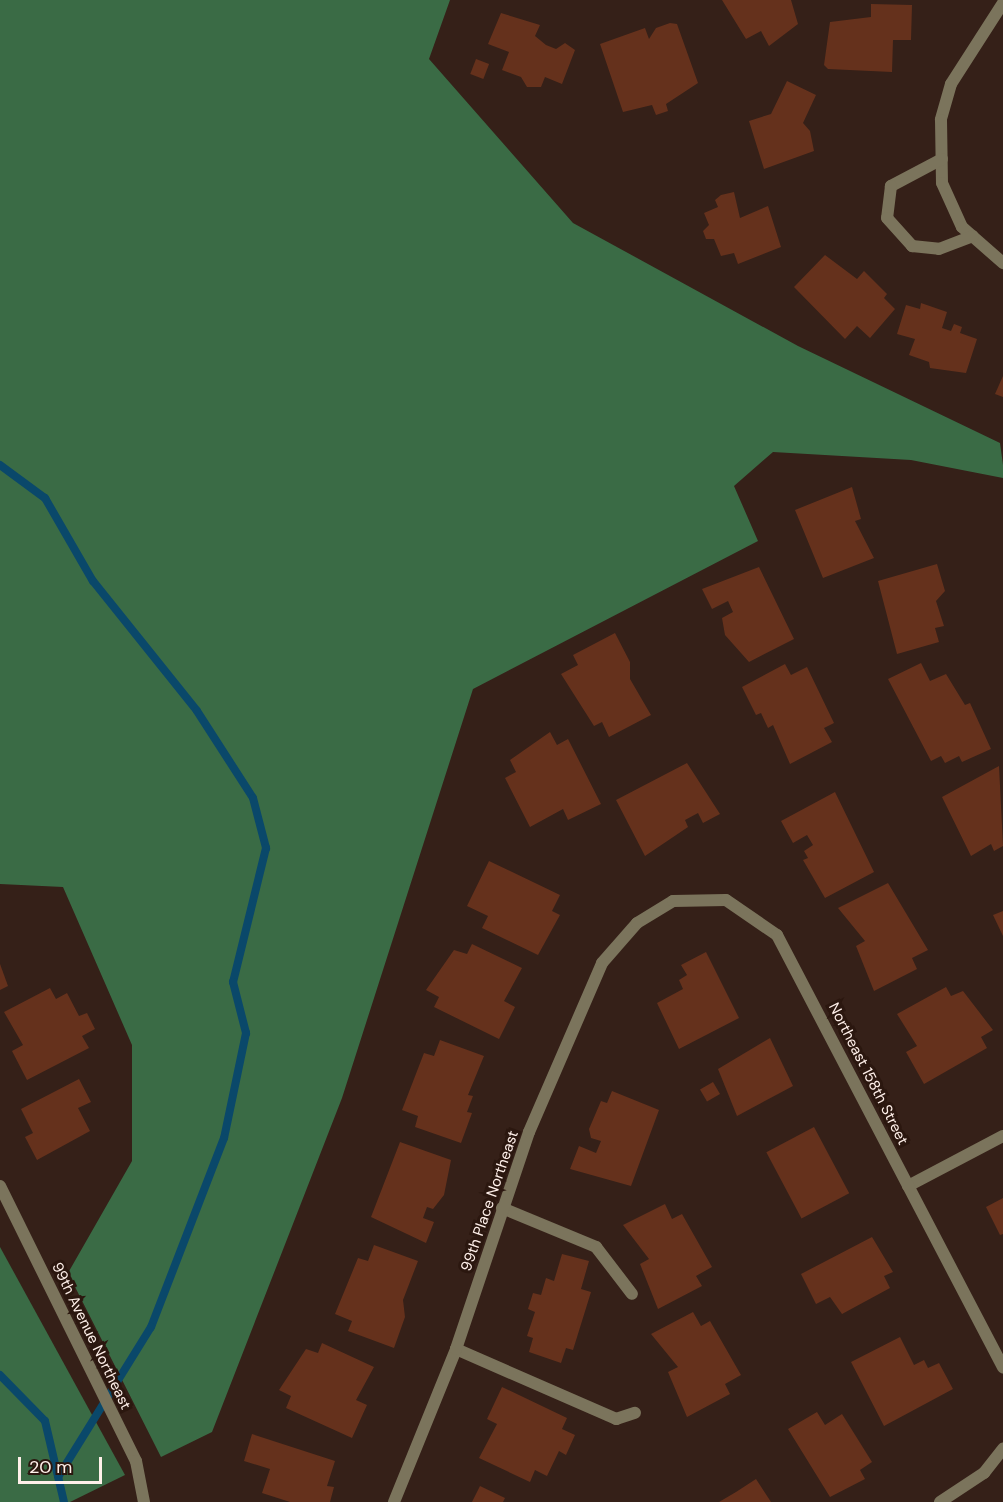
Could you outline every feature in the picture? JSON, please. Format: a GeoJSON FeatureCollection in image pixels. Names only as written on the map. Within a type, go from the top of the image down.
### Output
{"type":"FeatureCollection","features":[{"type":"Feature","properties":{"kind":"street"},"geometry":{"type":"LineString","coordinates":[[1003,3],[951,84],[941,120],[942,183],[962,227],[1003,263]]}},
{"type":"Feature","properties":{"kind":"street"},"geometry":{"type":"LineString","coordinates":[[942,159],[891,186],[887,218],[912,246],[939,249],[973,236]]}},
{"type":"Feature","properties":{"kind":"street","name":"Northeast 158th Street"},"geometry":{"type":"LineString","coordinates":[[637,922],[673,902],[726,900],[777,935],[1003,1368]]}},
{"type":"Feature","properties":{"kind":"street","name":"99th Place Northeast"},"geometry":{"type":"LineString","coordinates":[[394,1502],[456,1349],[502,1208],[602,963],[637,922]]}},
{"type":"Feature","properties":{"kind":"street"},"geometry":{"type":"LineString","coordinates":[[908,1186],[1003,1136]]}},
{"type":"Feature","properties":{"kind":"street","name":"99th Avenue Northeast"},"geometry":{"type":"LineString","coordinates":[[0,1186],[136,1461],[144,1502]]}},
{"type":"Feature","properties":{"kind":"street"},"geometry":{"type":"LineString","coordinates":[[502,1208],[596,1247],[632,1294]]}},
{"type":"Feature","properties":{"kind":"street"},"geometry":{"type":"LineString","coordinates":[[456,1349],[616,1419],[635,1413]]}},
{"type":"Feature","properties":{"kind":"street"},"geometry":{"type":"LineString","coordinates":[[940,1502],[984,1473],[1003,1449]]}},
{"type":"Feature","properties":{"kind":"green space"},"geometry":{"type":"Polygon","coordinates":[[[0,0],[450,0],[429,59],[573,223],[798,346],[1000,443],[1003,465],[1003,478],[911,460],[773,452],[734,486],[758,541],[473,689],[342,1098],[212,1432],[161,1457],[68,1273],[132,1161],[132,1045],[63,887],[0,884],[0,0]]]}},
{"type":"Feature","properties":{"kind":"green space"},"geometry":{"type":"Polygon","coordinates":[[[0,1247],[125,1475],[70,1502],[0,1502],[0,1247]]]}},
{"type":"Feature","properties":{"kind":"building"},"geometry":{"type":"Polygon","coordinates":[[[722,0],[791,0],[798,24],[769,46],[761,31],[746,39],[722,0]]]}},
{"type":"Feature","properties":{"kind":"building"},"geometry":{"type":"Polygon","coordinates":[[[871,4],[912,5],[911,40],[893,40],[892,72],[828,69],[824,65],[830,22],[871,17],[871,4]]]}},
{"type":"Feature","properties":{"kind":"building"},"geometry":{"type":"Polygon","coordinates":[[[501,13],[540,25],[535,36],[546,45],[556,49],[565,43],[575,50],[562,84],[545,77],[541,87],[527,87],[521,77],[502,70],[509,52],[488,44],[501,13]]]}},
{"type":"Feature","properties":{"kind":"building"},"geometry":{"type":"Polygon","coordinates":[[[670,23],[677,24],[698,83],[666,104],[668,111],[656,115],[652,105],[623,112],[600,44],[645,28],[649,39],[656,28],[670,23]]]}},
{"type":"Feature","properties":{"kind":"building"},"geometry":{"type":"Polygon","coordinates":[[[476,59],[489,64],[483,79],[470,74],[476,59]]]}},
{"type":"Feature","properties":{"kind":"building"},"geometry":{"type":"Polygon","coordinates":[[[787,81],[816,95],[803,123],[810,131],[814,151],[764,169],[749,121],[771,114],[787,81]]]}},
{"type":"Feature","properties":{"kind":"building"},"geometry":{"type":"Polygon","coordinates":[[[734,192],[740,218],[768,206],[781,247],[738,264],[734,253],[721,256],[714,239],[706,239],[703,231],[709,225],[704,213],[718,207],[715,200],[721,195],[734,192]]]}},
{"type":"Feature","properties":{"kind":"building"},"geometry":{"type":"Polygon","coordinates":[[[825,255],[857,279],[864,271],[887,294],[884,298],[895,309],[870,338],[857,326],[845,339],[794,287],[825,255]]]}},
{"type":"Feature","properties":{"kind":"building"},"geometry":{"type":"Polygon","coordinates":[[[921,303],[947,312],[942,328],[951,331],[954,324],[962,327],[960,333],[977,339],[966,373],[930,368],[929,362],[909,355],[915,339],[897,334],[906,305],[920,309],[921,303]]]}},
{"type":"Feature","properties":{"kind":"building"},"geometry":{"type":"Polygon","coordinates":[[[1003,376],[1003,397],[995,394],[1003,376]]]}},
{"type":"Feature","properties":{"kind":"building"},"geometry":{"type":"Polygon","coordinates":[[[852,487],[861,519],[855,521],[874,558],[823,578],[795,510],[852,487]]]}},
{"type":"Feature","properties":{"kind":"building"},"geometry":{"type":"Polygon","coordinates":[[[937,564],[945,591],[936,601],[944,626],[935,628],[939,642],[897,654],[878,581],[937,564]]]}},
{"type":"Feature","properties":{"kind":"building"},"geometry":{"type":"Polygon","coordinates":[[[759,567],[794,639],[749,662],[725,635],[722,618],[733,612],[728,601],[712,609],[702,589],[759,567]]]}},
{"type":"Feature","properties":{"kind":"building"},"geometry":{"type":"Polygon","coordinates":[[[615,633],[630,662],[630,679],[651,715],[609,737],[602,722],[594,726],[561,674],[578,665],[573,655],[615,633]]]}},
{"type":"Feature","properties":{"kind":"building"},"geometry":{"type":"Polygon","coordinates":[[[921,663],[930,681],[946,674],[965,705],[970,703],[991,749],[962,762],[959,756],[945,763],[941,756],[931,761],[888,679],[921,663]]]}},
{"type":"Feature","properties":{"kind":"building"},"geometry":{"type":"Polygon","coordinates":[[[785,664],[791,675],[807,667],[834,723],[824,728],[832,742],[790,764],[773,725],[768,728],[761,713],[756,715],[742,687],[785,664]]]}},
{"type":"Feature","properties":{"kind":"building"},"geometry":{"type":"Polygon","coordinates":[[[550,732],[557,745],[568,739],[601,804],[568,820],[563,809],[530,827],[505,778],[516,772],[510,760],[550,732]]]}},
{"type":"Feature","properties":{"kind":"building"},"geometry":{"type":"Polygon","coordinates":[[[687,763],[720,814],[703,823],[698,813],[685,820],[688,827],[645,856],[616,800],[687,763]]]}},
{"type":"Feature","properties":{"kind":"building"},"geometry":{"type":"Polygon","coordinates":[[[999,766],[1003,846],[994,851],[991,844],[971,856],[942,797],[999,766]]]}},
{"type":"Feature","properties":{"kind":"building"},"geometry":{"type":"Polygon","coordinates":[[[835,792],[874,872],[825,898],[803,860],[808,858],[804,851],[813,845],[807,835],[793,843],[781,821],[835,792]]]}},
{"type":"Feature","properties":{"kind":"building"},"geometry":{"type":"Polygon","coordinates":[[[489,861],[560,895],[552,911],[560,915],[538,955],[482,928],[488,916],[467,906],[489,861]]]}},
{"type":"Feature","properties":{"kind":"building"},"geometry":{"type":"Polygon","coordinates":[[[888,883],[928,950],[912,958],[917,969],[874,991],[856,946],[865,941],[838,908],[888,883]]]}},
{"type":"Feature","properties":{"kind":"building"},"geometry":{"type":"Polygon","coordinates":[[[1003,911],[1003,936],[993,915],[1003,911]]]}},
{"type":"Feature","properties":{"kind":"building"},"geometry":{"type":"Polygon","coordinates":[[[472,944],[522,968],[504,1001],[515,1007],[499,1039],[434,1007],[439,997],[426,990],[454,950],[467,954],[472,944]]]}},
{"type":"Feature","properties":{"kind":"building"},"geometry":{"type":"Polygon","coordinates":[[[706,952],[739,1018],[679,1049],[657,1003],[683,989],[679,980],[687,975],[681,965],[706,952]]]}},
{"type":"Feature","properties":{"kind":"building"},"geometry":{"type":"Polygon","coordinates":[[[0,964],[8,986],[0,990],[0,964]]]}},
{"type":"Feature","properties":{"kind":"building"},"geometry":{"type":"Polygon","coordinates":[[[946,987],[951,996],[963,991],[993,1030],[981,1037],[987,1048],[924,1084],[906,1052],[917,1046],[897,1014],[946,987]]]}},
{"type":"Feature","properties":{"kind":"building"},"geometry":{"type":"Polygon","coordinates":[[[50,988],[56,999],[67,993],[79,1016],[87,1013],[95,1029],[82,1036],[89,1048],[27,1080],[12,1051],[23,1045],[4,1012],[50,988]]]}},
{"type":"Feature","properties":{"kind":"building"},"geometry":{"type":"Polygon","coordinates":[[[770,1038],[793,1086],[737,1116],[718,1069],[770,1038]]]}},
{"type":"Feature","properties":{"kind":"building"},"geometry":{"type":"Polygon","coordinates":[[[440,1040],[484,1056],[468,1095],[473,1096],[467,1112],[472,1113],[461,1143],[415,1127],[418,1116],[402,1110],[424,1053],[434,1056],[440,1040]]]}},
{"type":"Feature","properties":{"kind":"building"},"geometry":{"type":"Polygon","coordinates":[[[79,1079],[91,1102],[78,1108],[90,1131],[37,1160],[25,1137],[33,1133],[21,1109],[79,1079]]]}},
{"type":"Feature","properties":{"kind":"building"},"geometry":{"type":"Polygon","coordinates":[[[713,1082],[720,1094],[707,1102],[700,1090],[713,1082]]]}},
{"type":"Feature","properties":{"kind":"building"},"geometry":{"type":"Polygon","coordinates":[[[612,1091],[659,1110],[631,1186],[570,1169],[579,1146],[596,1153],[601,1141],[591,1138],[589,1129],[601,1101],[607,1103],[612,1091]]]}},
{"type":"Feature","properties":{"kind":"building"},"geometry":{"type":"Polygon","coordinates":[[[814,1127],[849,1193],[802,1219],[766,1152],[814,1127]]]}},
{"type":"Feature","properties":{"kind":"building"},"geometry":{"type":"Polygon","coordinates":[[[400,1142],[451,1160],[444,1195],[433,1209],[427,1207],[423,1218],[434,1222],[426,1243],[371,1217],[400,1142]]]}},
{"type":"Feature","properties":{"kind":"building"},"geometry":{"type":"Polygon","coordinates":[[[1003,1198],[1003,1234],[1000,1235],[986,1207],[1003,1198]]]}},
{"type":"Feature","properties":{"kind":"building"},"geometry":{"type":"Polygon","coordinates":[[[665,1204],[672,1219],[682,1214],[712,1267],[696,1276],[702,1286],[658,1309],[640,1264],[649,1259],[623,1225],[665,1204]]]}},
{"type":"Feature","properties":{"kind":"building"},"geometry":{"type":"Polygon","coordinates":[[[872,1237],[893,1272],[884,1276],[890,1288],[842,1314],[830,1297],[816,1304],[801,1274],[872,1237]]]}},
{"type":"Feature","properties":{"kind":"building"},"geometry":{"type":"Polygon","coordinates":[[[374,1245],[418,1261],[403,1300],[405,1317],[394,1348],[348,1331],[352,1321],[335,1314],[358,1258],[368,1261],[374,1245]]]}},
{"type":"Feature","properties":{"kind":"building"},"geometry":{"type":"Polygon","coordinates":[[[562,1254],[589,1261],[581,1289],[591,1292],[573,1350],[566,1348],[561,1363],[529,1352],[533,1338],[527,1336],[535,1312],[528,1309],[533,1293],[541,1295],[546,1278],[554,1281],[562,1254]]]}},
{"type":"Feature","properties":{"kind":"building"},"geometry":{"type":"Polygon","coordinates":[[[693,1312],[701,1326],[710,1321],[741,1375],[725,1384],[730,1394],[687,1417],[668,1372],[678,1367],[651,1334],[693,1312]]]}},
{"type":"Feature","properties":{"kind":"building"},"geometry":{"type":"Polygon","coordinates":[[[900,1337],[914,1365],[924,1360],[928,1368],[939,1363],[953,1389],[884,1426],[851,1362],[900,1337]]]}},
{"type":"Feature","properties":{"kind":"building"},"geometry":{"type":"Polygon","coordinates":[[[322,1343],[374,1367],[356,1400],[367,1405],[352,1438],[286,1408],[291,1396],[279,1390],[306,1349],[318,1353],[322,1343]]]}},
{"type":"Feature","properties":{"kind":"building"},"geometry":{"type":"Polygon","coordinates":[[[502,1387],[567,1418],[562,1429],[575,1435],[566,1455],[559,1451],[547,1476],[535,1470],[530,1482],[479,1458],[497,1424],[487,1419],[502,1387]]]}},
{"type":"Feature","properties":{"kind":"building"},"geometry":{"type":"Polygon","coordinates":[[[817,1412],[825,1425],[842,1414],[872,1462],[860,1470],[865,1479],[830,1497],[788,1429],[817,1412]]]}},
{"type":"Feature","properties":{"kind":"building"},"geometry":{"type":"Polygon","coordinates":[[[252,1434],[335,1461],[327,1486],[334,1487],[330,1502],[290,1502],[262,1493],[270,1469],[244,1461],[252,1434]]]}},
{"type":"Feature","properties":{"kind":"building"},"geometry":{"type":"Polygon","coordinates":[[[756,1479],[771,1502],[719,1502],[736,1492],[756,1479]]]}},
{"type":"Feature","properties":{"kind":"building"},"geometry":{"type":"Polygon","coordinates":[[[480,1486],[505,1498],[503,1502],[472,1502],[480,1486]]]}},
{"type":"Feature","properties":{"kind":"waterway"},"geometry":{"type":"LineString","coordinates":[[0,465],[45,498],[93,581],[197,711],[253,798],[266,848],[233,982],[246,1033],[224,1138],[151,1327],[58,1477]]}},
{"type":"Feature","properties":{"kind":"waterway"},"geometry":{"type":"LineString","coordinates":[[0,1375],[45,1421],[64,1502]]}}]}
